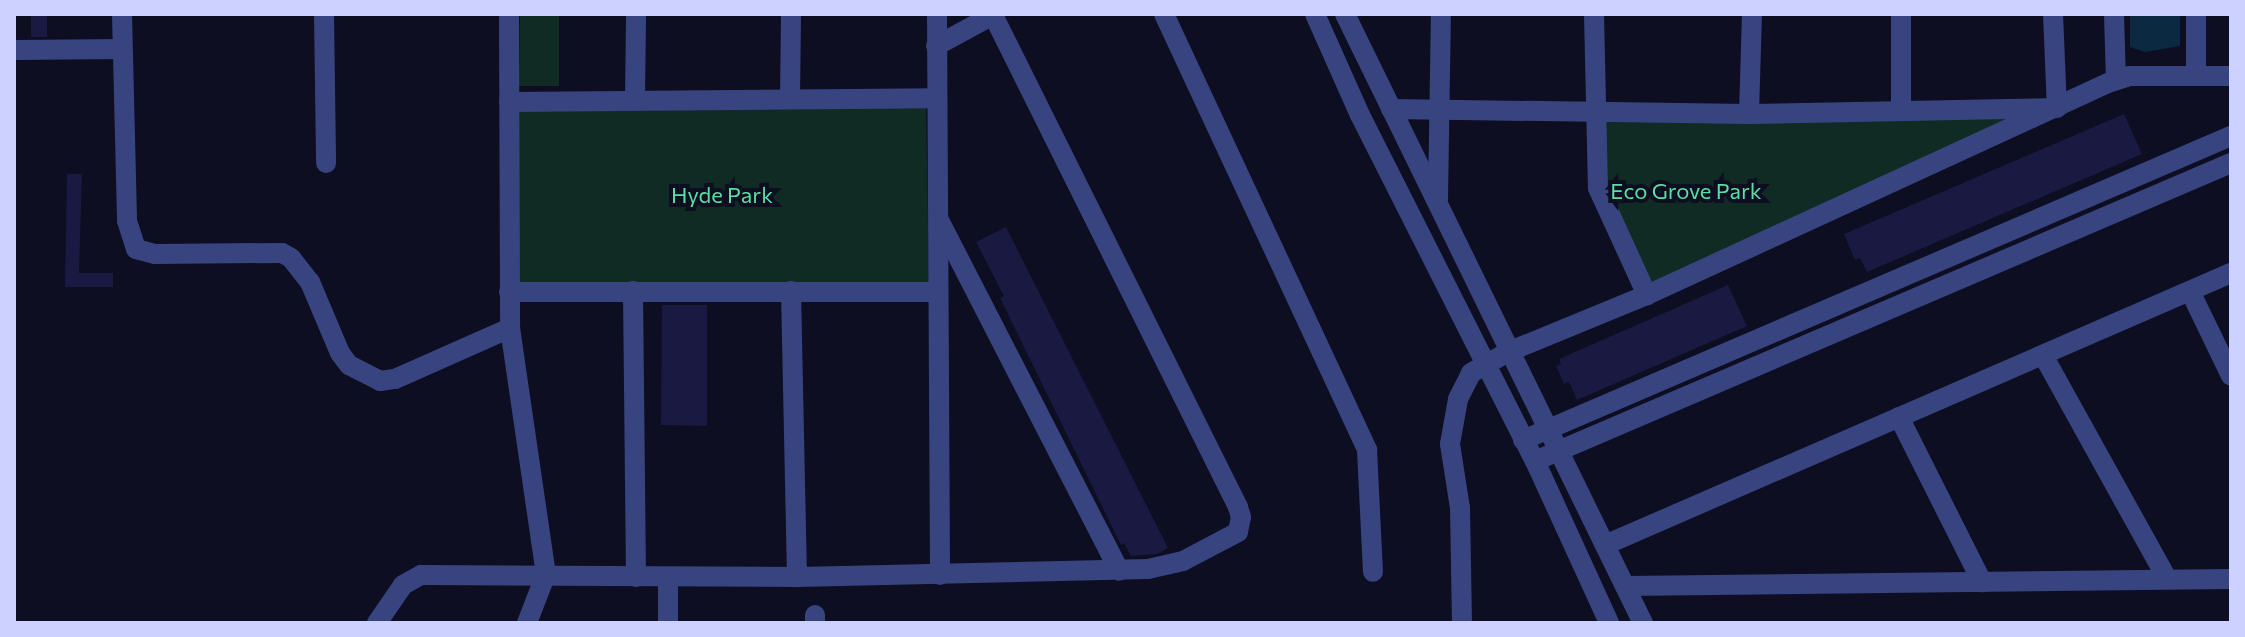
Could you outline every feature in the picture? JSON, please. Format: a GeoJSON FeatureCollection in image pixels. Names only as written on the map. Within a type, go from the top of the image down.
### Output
{"type":"FeatureCollection","features":[{"type":"Feature","properties":{"kind":"street"},"geometry":{"type":"LineString","coordinates":[[122,14],[127,221],[136,249],[155,254],[282,253],[291,258],[310,282],[340,353],[349,365],[380,381],[395,379],[510,328]]}},
{"type":"Feature","properties":{"kind":"street"},"geometry":{"type":"LineString","coordinates":[[324,14],[326,163]]}},
{"type":"Feature","properties":{"kind":"street"},"geometry":{"type":"LineString","coordinates":[[509,14],[510,328],[546,574],[527,623]]}},
{"type":"Feature","properties":{"kind":"street"},"geometry":{"type":"LineString","coordinates":[[635,99],[636,14]]}},
{"type":"Feature","properties":{"kind":"street"},"geometry":{"type":"LineString","coordinates":[[790,98],[791,14]]}},
{"type":"Feature","properties":{"kind":"street"},"geometry":{"type":"LineString","coordinates":[[937,14],[940,575]]}},
{"type":"Feature","properties":{"kind":"street"},"geometry":{"type":"LineString","coordinates":[[1164,14],[1364,441],[1370,467],[1373,572]]}},
{"type":"Feature","properties":{"kind":"street"},"geometry":{"type":"LineString","coordinates":[[1315,14],[1484,365],[1535,461],[1609,623]]}},
{"type":"Feature","properties":{"kind":"street"},"geometry":{"type":"LineString","coordinates":[[1345,14],[1643,623]]}},
{"type":"Feature","properties":{"kind":"street"},"geometry":{"type":"LineString","coordinates":[[1438,203],[1441,14]]}},
{"type":"Feature","properties":{"kind":"street"},"geometry":{"type":"LineString","coordinates":[[1594,14],[1598,188],[1647,295]]}},
{"type":"Feature","properties":{"kind":"street"},"geometry":{"type":"LineString","coordinates":[[1749,114],[1752,14]]}},
{"type":"Feature","properties":{"kind":"street"},"geometry":{"type":"LineString","coordinates":[[1901,14],[1901,111]]}},
{"type":"Feature","properties":{"kind":"street"},"geometry":{"type":"LineString","coordinates":[[2053,14],[2057,108]]}},
{"type":"Feature","properties":{"kind":"street"},"geometry":{"type":"LineString","coordinates":[[2114,14],[2116,80]]}},
{"type":"Feature","properties":{"kind":"street"},"geometry":{"type":"LineString","coordinates":[[2196,14],[2196,76]]}},
{"type":"Feature","properties":{"kind":"street"},"geometry":{"type":"LineString","coordinates":[[377,623],[403,585],[421,575],[797,577],[1119,571],[1183,561],[1238,532],[1241,517],[994,15],[936,46]]}},
{"type":"Feature","properties":{"kind":"street"},"geometry":{"type":"LineString","coordinates":[[14,50],[122,49]]}},
{"type":"Feature","properties":{"kind":"street"},"geometry":{"type":"LineString","coordinates":[[1462,623],[1460,508],[1450,444],[1466,378],[1484,365],[1508,352],[1647,295],[2116,80],[2129,76],[2231,76]]}},
{"type":"Feature","properties":{"kind":"street"},"geometry":{"type":"LineString","coordinates":[[509,102],[937,98]]}},
{"type":"Feature","properties":{"kind":"street"},"geometry":{"type":"LineString","coordinates":[[1391,109],[1749,114],[2057,108]]}},
{"type":"Feature","properties":{"kind":"street"},"geometry":{"type":"LineString","coordinates":[[1523,440],[2231,136]]}},
{"type":"Feature","properties":{"kind":"street"},"geometry":{"type":"LineString","coordinates":[[1535,461],[2231,163]]}},
{"type":"Feature","properties":{"kind":"street"},"geometry":{"type":"LineString","coordinates":[[938,218],[1119,571]]}},
{"type":"Feature","properties":{"kind":"street"},"geometry":{"type":"LineString","coordinates":[[1605,545],[2231,273]]}},
{"type":"Feature","properties":{"kind":"street"},"geometry":{"type":"LineString","coordinates":[[633,291],[636,577]]}},
{"type":"Feature","properties":{"kind":"street"},"geometry":{"type":"LineString","coordinates":[[791,291],[797,577]]}},
{"type":"Feature","properties":{"kind":"street"},"geometry":{"type":"LineString","coordinates":[[2190,291],[2231,376]]}},
{"type":"Feature","properties":{"kind":"street"},"geometry":{"type":"LineString","coordinates":[[509,292],[938,292]]}},
{"type":"Feature","properties":{"kind":"street"},"geometry":{"type":"LineString","coordinates":[[2043,355],[2167,579]]}},
{"type":"Feature","properties":{"kind":"street"},"geometry":{"type":"LineString","coordinates":[[1899,417],[1982,582]]}},
{"type":"Feature","properties":{"kind":"street"},"geometry":{"type":"LineString","coordinates":[[668,577],[668,623]]}},
{"type":"Feature","properties":{"kind":"street"},"geometry":{"type":"LineString","coordinates":[[1625,586],[2231,579]]}},
{"type":"Feature","properties":{"kind":"green space"},"geometry":{"type":"Polygon","coordinates":[[[520,14],[559,14],[559,86],[519,86],[520,14]]]}},
{"type":"Feature","properties":{"kind":"green space","name":"Hyde Park"},"geometry":{"type":"Polygon","coordinates":[[[926,104],[929,285],[514,284],[515,108],[926,104]]]}},
{"type":"Feature","properties":{"kind":"green space","name":"Eco Grove Park"},"geometry":{"type":"Polygon","coordinates":[[[2032,113],[1648,289],[1603,184],[1602,121],[2032,113]]]}},
{"type":"Feature","properties":{"kind":"water"},"geometry":{"type":"Polygon","coordinates":[[[2130,14],[2180,14],[2180,46],[2145,52],[2130,47],[2130,14]]]}},
{"type":"Feature","properties":{"kind":"building"},"geometry":{"type":"Polygon","coordinates":[[[31,14],[47,14],[47,37],[31,37],[31,14]]]}},
{"type":"Feature","properties":{"kind":"building"},"geometry":{"type":"Polygon","coordinates":[[[2124,114],[2142,154],[1867,272],[1860,258],[1855,260],[1844,234],[2124,114]]]}},
{"type":"Feature","properties":{"kind":"building"},"geometry":{"type":"Polygon","coordinates":[[[67,174],[82,174],[79,273],[113,273],[113,287],[65,287],[67,174]]]}},
{"type":"Feature","properties":{"kind":"building"},"geometry":{"type":"Polygon","coordinates":[[[1006,227],[1168,548],[1157,554],[1131,556],[1124,543],[1121,545],[1000,298],[1004,296],[976,242],[1006,227]]]}},
{"type":"Feature","properties":{"kind":"building"},"geometry":{"type":"Polygon","coordinates":[[[1728,285],[1747,326],[1577,400],[1569,382],[1564,384],[1556,366],[1561,364],[1559,359],[1728,285]]]}},
{"type":"Feature","properties":{"kind":"building"},"geometry":{"type":"Polygon","coordinates":[[[662,305],[707,305],[707,426],[661,425],[662,305]]]}}]}
